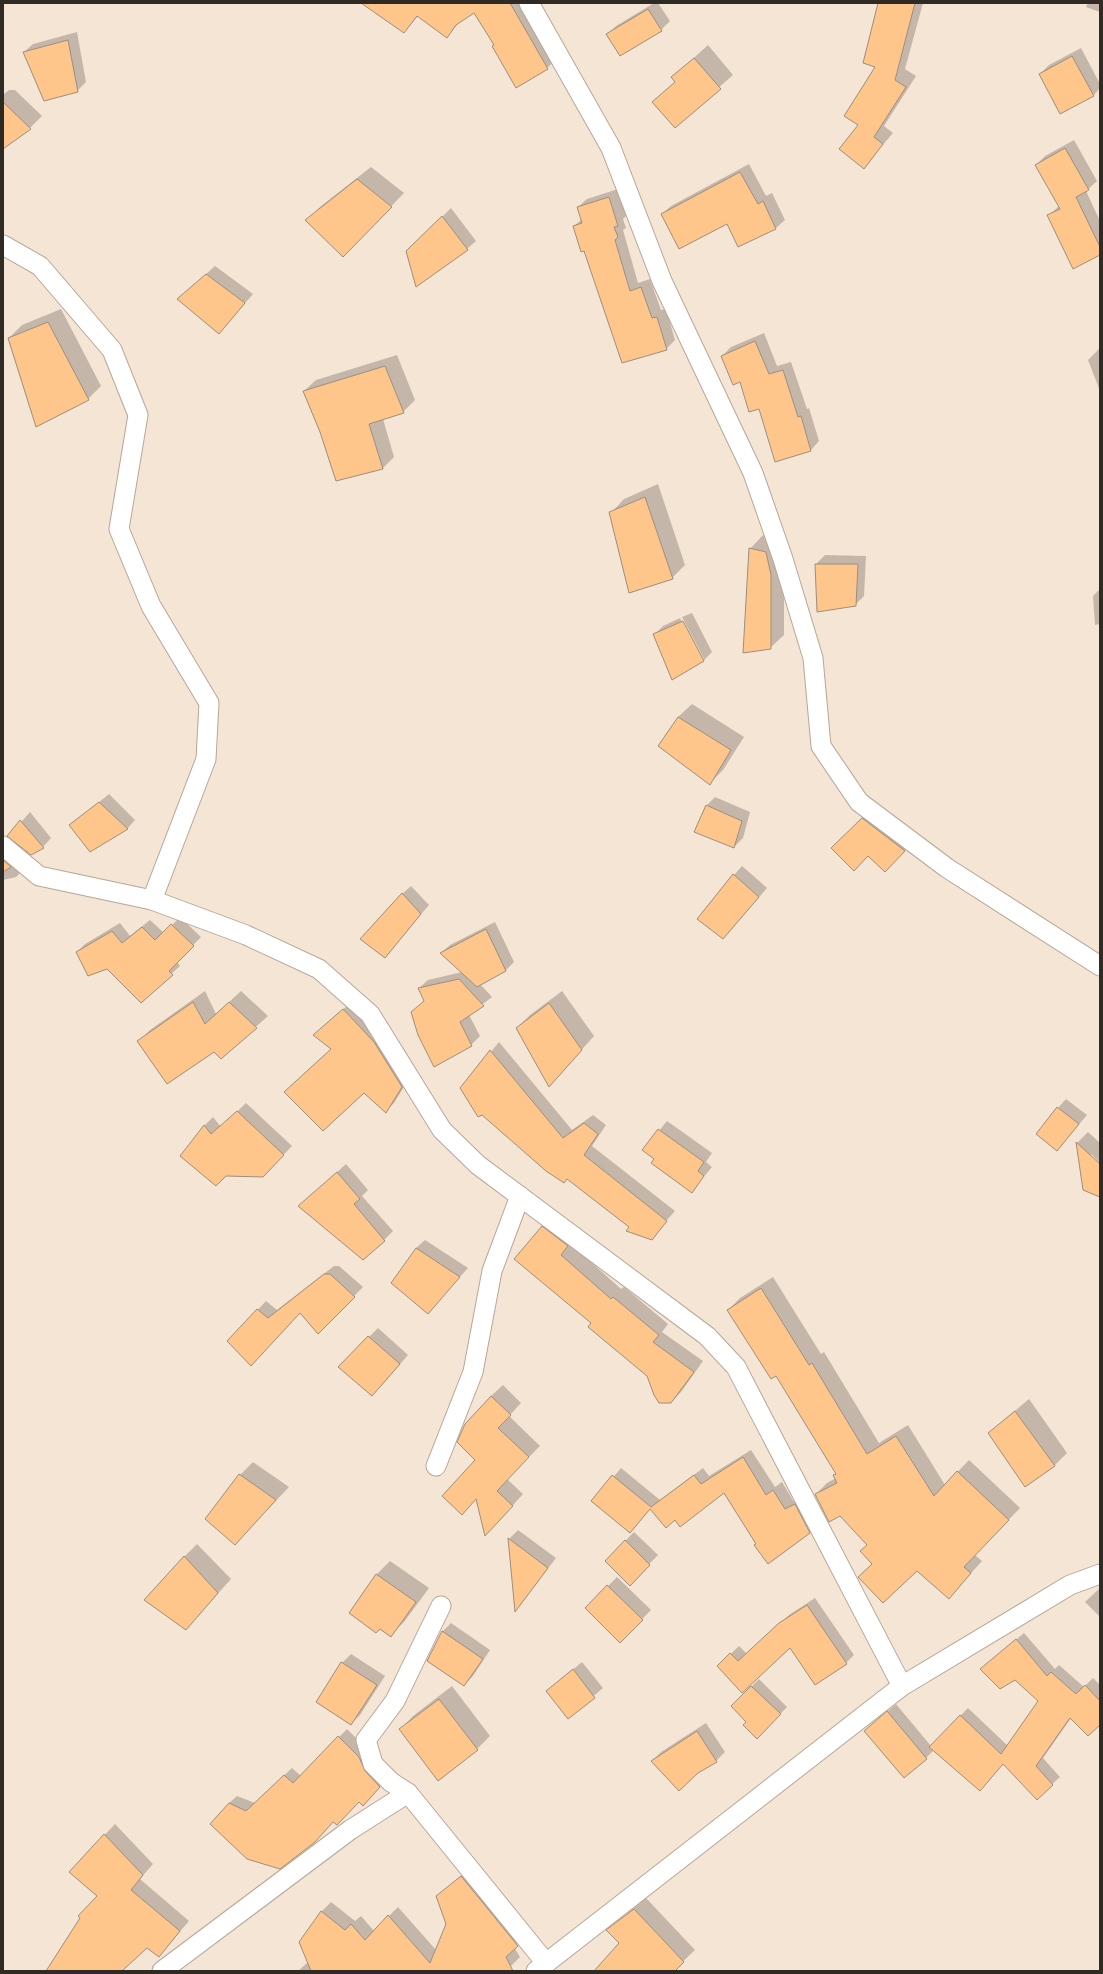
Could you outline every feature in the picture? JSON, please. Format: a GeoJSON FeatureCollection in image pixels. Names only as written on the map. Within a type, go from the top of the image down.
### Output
{"type":"FeatureCollection","features":[{"type":"Feature","properties":{"kind":"street"},"geometry":{"type":"LineString","coordinates":[[529,3],[611,148],[662,281],[753,473],[783,559],[813,658],[821,746],[859,802],[948,868],[1100,966]]}},
{"type":"Feature","properties":{"kind":"street"},"geometry":{"type":"LineString","coordinates":[[3,245],[40,266],[112,350],[138,415],[120,529],[151,606],[209,703],[206,759],[152,900]]}},
{"type":"Feature","properties":{"kind":"street"},"geometry":{"type":"LineString","coordinates":[[3,846],[39,876],[152,900],[246,935],[319,969],[370,1014],[442,1130],[478,1165],[707,1336],[736,1368],[902,1686]]}},
{"type":"Feature","properties":{"kind":"street"},"geometry":{"type":"LineString","coordinates":[[436,1466],[473,1372],[492,1271],[520,1196]]}},
{"type":"Feature","properties":{"kind":"street"},"geometry":{"type":"LineString","coordinates":[[441,1606],[395,1701],[366,1740],[373,1764],[391,1782],[408,1793],[541,1967],[902,1686],[1070,1585],[1100,1574]]}},
{"type":"Feature","properties":{"kind":"street"},"geometry":{"type":"LineString","coordinates":[[162,1971],[350,1830],[408,1793]]}},
{"type":"Feature","properties":{"kind":"building"},"geometry":{"type":"Polygon","coordinates":[[[361,3],[510,3],[548,69],[516,88],[492,46],[494,45],[474,13],[456,25],[447,38],[417,16],[404,33],[361,3]]]}},
{"type":"Feature","properties":{"kind":"building"},"geometry":{"type":"Polygon","coordinates":[[[878,3],[915,3],[895,80],[906,87],[874,137],[883,144],[864,169],[839,149],[858,125],[844,116],[875,67],[863,63],[878,3]]]}},
{"type":"Feature","properties":{"kind":"building"},"geometry":{"type":"Polygon","coordinates":[[[648,9],[662,31],[620,56],[606,34],[648,9]]]}},
{"type":"Feature","properties":{"kind":"building"},"geometry":{"type":"Polygon","coordinates":[[[68,40],[78,92],[44,101],[23,52],[68,40]]]}},
{"type":"Feature","properties":{"kind":"building"},"geometry":{"type":"Polygon","coordinates":[[[1072,56],[1094,96],[1060,114],[1039,74],[1072,56]]]}},
{"type":"Feature","properties":{"kind":"building"},"geometry":{"type":"Polygon","coordinates":[[[694,58],[721,89],[675,128],[652,102],[675,82],[671,77],[694,58]]]}},
{"type":"Feature","properties":{"kind":"building"},"geometry":{"type":"Polygon","coordinates":[[[3,102],[31,129],[3,149],[3,102]]]}},
{"type":"Feature","properties":{"kind":"building"},"geometry":{"type":"Polygon","coordinates":[[[1065,148],[1089,190],[1076,197],[1100,247],[1100,255],[1073,269],[1047,215],[1060,209],[1035,165],[1065,148]]]}},
{"type":"Feature","properties":{"kind":"building"},"geometry":{"type":"Polygon","coordinates":[[[740,172],[758,204],[763,201],[776,229],[738,247],[727,224],[679,249],[661,214],[740,172]]]}},
{"type":"Feature","properties":{"kind":"building"},"geometry":{"type":"Polygon","coordinates":[[[357,179],[392,207],[343,257],[305,220],[357,179]]]}},
{"type":"Feature","properties":{"kind":"building"},"geometry":{"type":"Polygon","coordinates":[[[609,197],[618,226],[614,227],[618,237],[615,240],[630,291],[641,287],[652,318],[657,317],[667,350],[622,363],[584,251],[581,252],[573,226],[582,223],[577,207],[609,197]]]}},
{"type":"Feature","properties":{"kind":"building"},"geometry":{"type":"Polygon","coordinates":[[[442,216],[468,250],[416,287],[406,251],[442,216]]]}},
{"type":"Feature","properties":{"kind":"building"},"geometry":{"type":"Polygon","coordinates":[[[206,274],[245,303],[219,334],[177,299],[206,274]]]}},
{"type":"Feature","properties":{"kind":"building"},"geometry":{"type":"Polygon","coordinates":[[[48,322],[89,400],[36,427],[8,338],[48,322]]]}},
{"type":"Feature","properties":{"kind":"building"},"geometry":{"type":"Polygon","coordinates":[[[755,341],[769,374],[783,370],[798,417],[801,416],[811,451],[775,462],[759,409],[749,412],[740,382],[733,385],[721,356],[755,341]]]}},
{"type":"Feature","properties":{"kind":"building"},"geometry":{"type":"Polygon","coordinates":[[[385,366],[404,413],[369,424],[383,469],[336,481],[320,432],[303,391],[385,366]]]}},
{"type":"Feature","properties":{"kind":"building"},"geometry":{"type":"Polygon","coordinates":[[[645,497],[673,579],[629,593],[609,512],[645,497]]]}},
{"type":"Feature","properties":{"kind":"building"},"geometry":{"type":"Polygon","coordinates":[[[749,548],[766,552],[771,575],[771,649],[743,653],[749,548]]]}},
{"type":"Feature","properties":{"kind":"building"},"geometry":{"type":"Polygon","coordinates":[[[815,564],[858,564],[856,606],[817,612],[815,564]]]}},
{"type":"Feature","properties":{"kind":"building"},"geometry":{"type":"Polygon","coordinates":[[[683,621],[704,661],[672,680],[653,634],[683,621]]]}},
{"type":"Feature","properties":{"kind":"building"},"geometry":{"type":"Polygon","coordinates":[[[678,717],[731,750],[710,785],[658,746],[678,717]]]}},
{"type":"Feature","properties":{"kind":"building"},"geometry":{"type":"Polygon","coordinates":[[[99,802],[128,829],[90,852],[69,825],[99,802]]]}},
{"type":"Feature","properties":{"kind":"building"},"geometry":{"type":"Polygon","coordinates":[[[706,805],[742,821],[734,848],[694,832],[706,805]]]}},
{"type":"Feature","properties":{"kind":"building"},"geometry":{"type":"Polygon","coordinates":[[[862,818],[905,851],[885,872],[868,856],[854,871],[831,848],[862,818]]]}},
{"type":"Feature","properties":{"kind":"building"},"geometry":{"type":"Polygon","coordinates":[[[20,820],[44,848],[31,855],[7,836],[20,820]]]}},
{"type":"Feature","properties":{"kind":"building"},"geometry":{"type":"Polygon","coordinates":[[[3,860],[11,867],[3,872],[3,860]]]}},
{"type":"Feature","properties":{"kind":"building"},"geometry":{"type":"Polygon","coordinates":[[[733,874],[759,897],[723,939],[697,919],[733,874]]]}},
{"type":"Feature","properties":{"kind":"building"},"geometry":{"type":"Polygon","coordinates":[[[402,893],[421,914],[385,958],[360,939],[402,893]]]}},
{"type":"Feature","properties":{"kind":"building"},"geometry":{"type":"Polygon","coordinates":[[[171,924],[194,946],[169,971],[173,975],[141,1003],[107,969],[88,976],[76,952],[112,931],[122,943],[142,927],[155,940],[171,924]]]}},
{"type":"Feature","properties":{"kind":"building"},"geometry":{"type":"Polygon","coordinates":[[[486,929],[506,971],[477,987],[440,953],[486,929]]]}},
{"type":"Feature","properties":{"kind":"building"},"geometry":{"type":"Polygon","coordinates":[[[459,979],[484,1006],[460,1022],[472,1046],[434,1067],[418,1035],[411,1012],[424,1001],[418,988],[459,979]]]}},
{"type":"Feature","properties":{"kind":"building"},"geometry":{"type":"Polygon","coordinates":[[[193,1002],[205,1024],[229,1002],[257,1028],[221,1059],[214,1052],[167,1084],[137,1041],[193,1002]]]}},
{"type":"Feature","properties":{"kind":"building"},"geometry":{"type":"Polygon","coordinates":[[[549,1003],[582,1050],[549,1087],[516,1028],[549,1003]]]}},
{"type":"Feature","properties":{"kind":"building"},"geometry":{"type":"Polygon","coordinates":[[[343,1009],[374,1042],[402,1087],[386,1113],[364,1093],[323,1131],[284,1092],[331,1049],[313,1035],[343,1009]]]}},
{"type":"Feature","properties":{"kind":"building"},"geometry":{"type":"Polygon","coordinates":[[[490,1050],[563,1138],[584,1123],[598,1134],[584,1155],[667,1221],[652,1240],[626,1231],[629,1227],[567,1179],[564,1183],[546,1171],[482,1115],[478,1117],[460,1088],[490,1050]]]}},
{"type":"Feature","properties":{"kind":"building"},"geometry":{"type":"Polygon","coordinates":[[[1057,1107],[1079,1124],[1057,1151],[1036,1134],[1057,1107]]]}},
{"type":"Feature","properties":{"kind":"building"},"geometry":{"type":"Polygon","coordinates":[[[237,1111],[284,1155],[263,1177],[226,1176],[216,1186],[180,1156],[204,1125],[211,1134],[237,1111]]]}},
{"type":"Feature","properties":{"kind":"building"},"geometry":{"type":"Polygon","coordinates":[[[658,1129],[704,1162],[698,1171],[704,1176],[692,1193],[651,1163],[654,1159],[642,1150],[658,1129]]]}},
{"type":"Feature","properties":{"kind":"building"},"geometry":{"type":"Polygon","coordinates":[[[1076,1142],[1100,1164],[1100,1197],[1083,1190],[1076,1142]]]}},
{"type":"Feature","properties":{"kind":"building"},"geometry":{"type":"Polygon","coordinates":[[[337,1172],[360,1199],[354,1204],[385,1241],[363,1260],[298,1206],[337,1172]]]}},
{"type":"Feature","properties":{"kind":"building"},"geometry":{"type":"Polygon","coordinates":[[[542,1226],[568,1246],[561,1255],[611,1299],[613,1297],[659,1335],[653,1342],[694,1372],[671,1403],[659,1403],[654,1395],[647,1376],[588,1327],[591,1323],[514,1259],[542,1226]]]}},
{"type":"Feature","properties":{"kind":"building"},"geometry":{"type":"Polygon","coordinates":[[[416,1248],[460,1277],[428,1314],[391,1283],[416,1248]]]}},
{"type":"Feature","properties":{"kind":"building"},"geometry":{"type":"Polygon","coordinates":[[[324,1274],[330,1274],[355,1297],[318,1334],[300,1313],[251,1366],[227,1341],[257,1309],[268,1318],[324,1274]]]}},
{"type":"Feature","properties":{"kind":"building"},"geometry":{"type":"Polygon","coordinates":[[[761,1288],[809,1365],[812,1363],[867,1454],[896,1436],[934,1496],[957,1471],[1009,1520],[964,1567],[971,1573],[949,1599],[917,1571],[883,1603],[858,1577],[872,1564],[860,1551],[867,1545],[840,1516],[829,1522],[815,1494],[837,1483],[833,1475],[836,1474],[776,1376],[771,1379],[727,1310],[761,1288]]]}},
{"type":"Feature","properties":{"kind":"building"},"geometry":{"type":"Polygon","coordinates":[[[368,1336],[400,1364],[372,1396],[338,1367],[368,1336]]]}},
{"type":"Feature","properties":{"kind":"building"},"geometry":{"type":"Polygon","coordinates":[[[491,1396],[511,1415],[498,1428],[529,1457],[497,1491],[513,1506],[485,1536],[476,1499],[462,1515],[442,1496],[475,1460],[457,1442],[465,1424],[491,1396]]]}},
{"type":"Feature","properties":{"kind":"building"},"geometry":{"type":"Polygon","coordinates":[[[1015,1411],[1055,1466],[1025,1487],[988,1433],[1015,1411]]]}},
{"type":"Feature","properties":{"kind":"building"},"geometry":{"type":"Polygon","coordinates":[[[743,1457],[766,1495],[773,1490],[785,1509],[795,1504],[810,1533],[768,1564],[754,1545],[756,1544],[724,1493],[680,1527],[675,1520],[666,1528],[650,1509],[630,1533],[591,1501],[612,1475],[651,1507],[694,1475],[701,1484],[743,1457]]]}},
{"type":"Feature","properties":{"kind":"building"},"geometry":{"type":"Polygon","coordinates":[[[239,1474],[276,1500],[235,1545],[205,1519],[239,1474]]]}},
{"type":"Feature","properties":{"kind":"building"},"geometry":{"type":"Polygon","coordinates":[[[508,1538],[548,1568],[515,1612],[508,1538]]]}},
{"type":"Feature","properties":{"kind":"building"},"geometry":{"type":"Polygon","coordinates":[[[625,1540],[650,1565],[630,1586],[605,1561],[625,1540]]]}},
{"type":"Feature","properties":{"kind":"building"},"geometry":{"type":"Polygon","coordinates":[[[184,1556],[218,1593],[186,1630],[144,1600],[184,1556]]]}},
{"type":"Feature","properties":{"kind":"building"},"geometry":{"type":"Polygon","coordinates":[[[376,1574],[416,1602],[391,1637],[380,1629],[376,1633],[349,1613],[376,1574]]]}},
{"type":"Feature","properties":{"kind":"building"},"geometry":{"type":"Polygon","coordinates":[[[607,1585],[643,1620],[620,1643],[585,1608],[607,1585]]]}},
{"type":"Feature","properties":{"kind":"building"},"geometry":{"type":"Polygon","coordinates":[[[807,1605],[847,1664],[815,1685],[790,1648],[742,1693],[717,1666],[730,1653],[738,1661],[779,1623],[807,1605]]]}},
{"type":"Feature","properties":{"kind":"building"},"geometry":{"type":"Polygon","coordinates":[[[442,1631],[483,1659],[464,1686],[427,1661],[442,1631]]]}},
{"type":"Feature","properties":{"kind":"building"},"geometry":{"type":"Polygon","coordinates":[[[1016,1639],[1047,1676],[1051,1672],[1076,1694],[1085,1685],[1100,1701],[1100,1725],[1088,1736],[1070,1718],[1036,1766],[1053,1785],[1037,1800],[1003,1764],[980,1791],[929,1747],[960,1715],[1001,1754],[1038,1701],[1015,1680],[1000,1689],[980,1669],[1016,1639]]]}},
{"type":"Feature","properties":{"kind":"building"},"geometry":{"type":"Polygon","coordinates":[[[341,1662],[377,1685],[351,1725],[316,1702],[341,1662]]]}},
{"type":"Feature","properties":{"kind":"building"},"geometry":{"type":"Polygon","coordinates":[[[573,1669],[595,1698],[568,1719],[546,1691],[573,1669]]]}},
{"type":"Feature","properties":{"kind":"building"},"geometry":{"type":"Polygon","coordinates":[[[751,1686],[781,1714],[757,1739],[743,1725],[746,1722],[731,1706],[751,1686]]]}},
{"type":"Feature","properties":{"kind":"building"},"geometry":{"type":"Polygon","coordinates":[[[439,1699],[478,1750],[438,1781],[399,1729],[439,1699]]]}},
{"type":"Feature","properties":{"kind":"building"},"geometry":{"type":"Polygon","coordinates":[[[887,1711],[927,1759],[904,1778],[864,1731],[887,1711]]]}},
{"type":"Feature","properties":{"kind":"building"},"geometry":{"type":"Polygon","coordinates":[[[697,1731],[717,1762],[698,1773],[679,1791],[651,1761],[697,1731]]]}},
{"type":"Feature","properties":{"kind":"building"},"geometry":{"type":"Polygon","coordinates":[[[338,1736],[359,1757],[365,1771],[380,1787],[363,1806],[359,1802],[337,1825],[333,1822],[315,1842],[280,1869],[247,1859],[210,1824],[229,1803],[246,1811],[284,1775],[293,1783],[338,1736]]]}},
{"type":"Feature","properties":{"kind":"building"},"geometry":{"type":"Polygon","coordinates":[[[104,1834],[143,1875],[131,1890],[180,1931],[159,1957],[147,1948],[122,1971],[46,1971],[80,1918],[78,1916],[97,1896],[69,1872],[104,1834]]]}},
{"type":"Feature","properties":{"kind":"building"},"geometry":{"type":"Polygon","coordinates":[[[461,1876],[518,1946],[506,1957],[513,1971],[311,1971],[299,1942],[321,1911],[345,1930],[351,1924],[365,1940],[388,1915],[430,1963],[446,1924],[436,1896],[461,1876]]]}},
{"type":"Feature","properties":{"kind":"building"},"geometry":{"type":"Polygon","coordinates":[[[634,1909],[684,1962],[675,1971],[594,1971],[619,1943],[606,1930],[634,1909]]]}}]}
